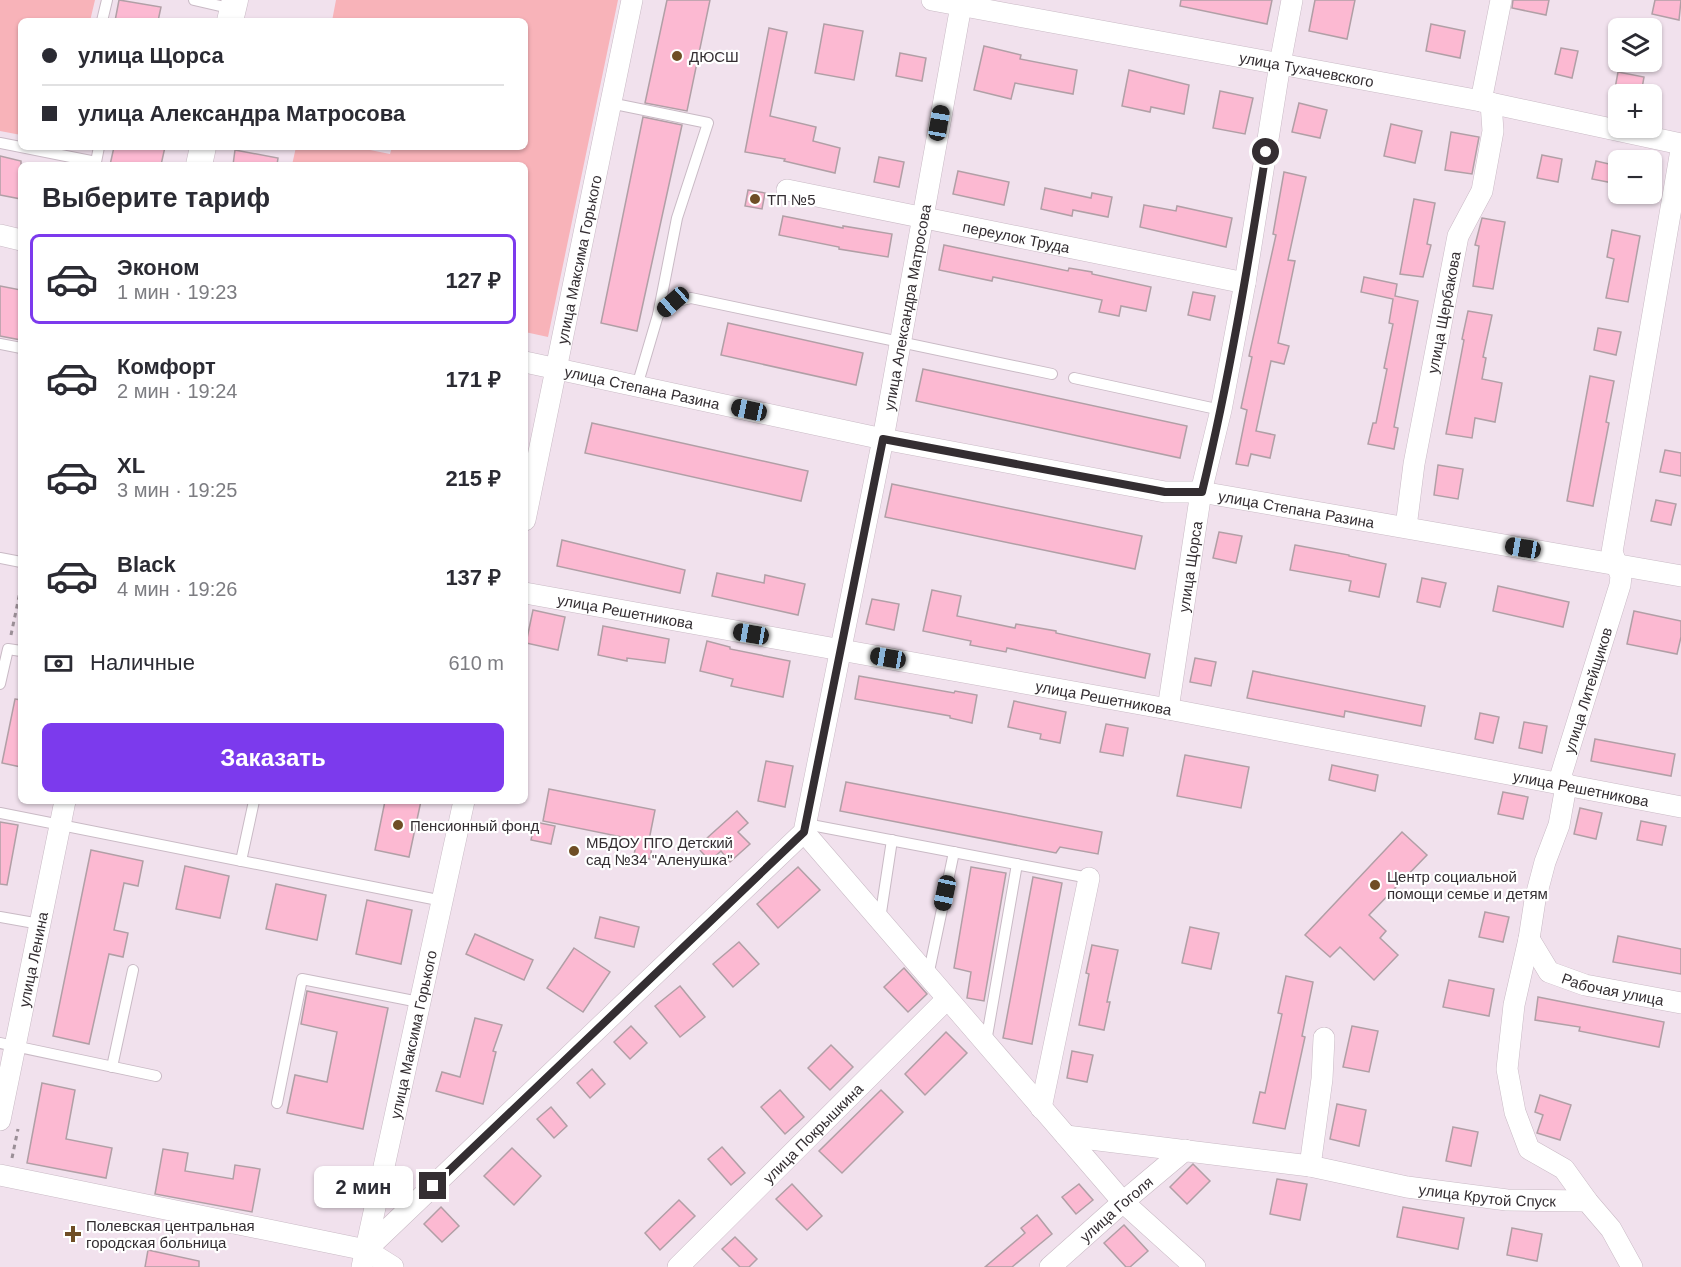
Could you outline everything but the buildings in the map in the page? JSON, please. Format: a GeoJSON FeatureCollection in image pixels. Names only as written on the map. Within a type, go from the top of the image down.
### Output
{"type":"FeatureCollection","features":[{"type":"Feature","properties":{"kind":"street","name":"улица Максима Горького"},"geometry":{"type":"LineString","coordinates":[[529,487],[556,370],[632,0]]}},
{"type":"Feature","properties":{"kind":"street","name":"улица Тухачевского"},"geometry":{"type":"LineString","coordinates":[[932,0],[962,3],[1486,102],[1681,144]]}},
{"type":"Feature","properties":{"kind":"street","name":"улица Щорса"},"geometry":{"type":"LineString","coordinates":[[1168,709],[1202,492],[1221,410],[1245,283],[1292,0]]}},
{"type":"Feature","properties":{"kind":"street","name":"улица Щербакова"},"geometry":{"type":"LineString","coordinates":[[1406,527],[1414,464],[1458,236],[1482,191],[1493,131],[1486,102],[1501,0]]}},
{"type":"Feature","properties":{"kind":"street","name":"улица Александра Матросова"},"geometry":{"type":"LineString","coordinates":[[805,828],[883,439],[962,3]]}},
{"type":"Feature","properties":{"kind":"street","name":"улица Литейщиков"},"geometry":{"type":"LineString","coordinates":[[1587,1201],[1564,1169],[1529,1149],[1515,1112],[1507,1069],[1514,1005],[1535,900],[1545,862],[1559,825],[1566,786],[1561,775],[1620,585],[1621,576],[1612,552],[1681,150]]}},
{"type":"Feature","properties":{"kind":"street","name":"переулок Труда"},"geometry":{"type":"LineString","coordinates":[[787,190],[1245,283]]}},
{"type":"Feature","properties":{"kind":"street"},"geometry":{"type":"LineString","coordinates":[[0,236],[18,239]]}},
{"type":"Feature","properties":{"kind":"street","name":"улица Степана Разина"},"geometry":{"type":"LineString","coordinates":[[528,363],[883,439],[1165,492],[1202,492],[1681,576]]}},
{"type":"Feature","properties":{"kind":"street","name":"улица Решетникова"},"geometry":{"type":"LineString","coordinates":[[528,594],[1168,709],[1681,807]]}},
{"type":"Feature","properties":{"kind":"street","name":"улица Ленина"},"geometry":{"type":"LineString","coordinates":[[0,1120],[8,1045],[40,924],[64,804]]}},
{"type":"Feature","properties":{"kind":"street","name":"улица Максима Горького"},"geometry":{"type":"LineString","coordinates":[[364,1259],[463,804]]}},
{"type":"Feature","properties":{"kind":"street"},"geometry":{"type":"LineString","coordinates":[[364,1259],[805,828],[879,920],[1123,1202],[1195,1267]]}},
{"type":"Feature","properties":{"kind":"street"},"geometry":{"type":"LineString","coordinates":[[1041,1108],[1089,878]]}},
{"type":"Feature","properties":{"kind":"street","name":"Рабочая улица"},"geometry":{"type":"LineString","coordinates":[[1529,939],[1550,972],[1586,985],[1681,1003]]}},
{"type":"Feature","properties":{"kind":"street","name":"улица Покрышкина"},"geometry":{"type":"LineString","coordinates":[[678,1267],[947,999]]}},
{"type":"Feature","properties":{"kind":"street"},"geometry":{"type":"LineString","coordinates":[[1310,1166],[1322,1080],[1324,1038]]}},
{"type":"Feature","properties":{"kind":"street","name":"улица Крутой Спуск"},"geometry":{"type":"LineString","coordinates":[[1066,1136],[1310,1166],[1407,1187],[1496,1199],[1587,1201]]}},
{"type":"Feature","properties":{"kind":"street","name":"улица Гоголя"},"geometry":{"type":"LineString","coordinates":[[1050,1267],[1185,1150]]}},
{"type":"Feature","properties":{"kind":"street"},"geometry":{"type":"LineString","coordinates":[[0,1175],[393,1267]]}},
{"type":"Feature","properties":{"kind":"street"},"geometry":{"type":"LineString","coordinates":[[1587,1201],[1611,1228],[1632,1267]]}},
{"type":"Feature","properties":{"kind":"lane"},"geometry":{"type":"LineString","coordinates":[[103,18],[107,0]]}},
{"type":"Feature","properties":{"kind":"lane"},"geometry":{"type":"LineString","coordinates":[[194,0],[233,10]]}},
{"type":"Feature","properties":{"kind":"lane"},"geometry":{"type":"LineString","coordinates":[[610,103],[708,123],[676,218],[658,315],[637,386]]}},
{"type":"Feature","properties":{"kind":"lane"},"geometry":{"type":"LineString","coordinates":[[0,143],[18,147]]}},
{"type":"Feature","properties":{"kind":"lane"},"geometry":{"type":"LineString","coordinates":[[32,150],[87,162]]}},
{"type":"Feature","properties":{"kind":"lane"},"geometry":{"type":"LineString","coordinates":[[658,315],[673,302],[691,298],[1052,374]]}},
{"type":"Feature","properties":{"kind":"lane"},"geometry":{"type":"LineString","coordinates":[[0,344],[18,347]]}},
{"type":"Feature","properties":{"kind":"lane"},"geometry":{"type":"LineString","coordinates":[[1074,378],[1221,410]]}},
{"type":"Feature","properties":{"kind":"lane"},"geometry":{"type":"LineString","coordinates":[[0,558],[18,561]]}},
{"type":"Feature","properties":{"kind":"lane"},"geometry":{"type":"LineString","coordinates":[[0,684],[8,649],[18,651]]}},
{"type":"Feature","properties":{"kind":"lane"},"geometry":{"type":"LineString","coordinates":[[241,861],[253,804]]}},
{"type":"Feature","properties":{"kind":"lane"},"geometry":{"type":"LineString","coordinates":[[0,813],[443,901]]}},
{"type":"Feature","properties":{"kind":"lane"},"geometry":{"type":"LineString","coordinates":[[805,828],[892,840],[1089,878]]}},
{"type":"Feature","properties":{"kind":"lane"},"geometry":{"type":"LineString","coordinates":[[879,920],[892,840]]}},
{"type":"Feature","properties":{"kind":"lane"},"geometry":{"type":"LineString","coordinates":[[928,976],[954,852]]}},
{"type":"Feature","properties":{"kind":"lane"},"geometry":{"type":"LineString","coordinates":[[986,1042],[1017,864]]}},
{"type":"Feature","properties":{"kind":"lane"},"geometry":{"type":"LineString","coordinates":[[0,917],[40,924]]}},
{"type":"Feature","properties":{"kind":"lane"},"geometry":{"type":"LineString","coordinates":[[112,1066],[133,970]]}},
{"type":"Feature","properties":{"kind":"lane"},"geometry":{"type":"LineString","coordinates":[[277,1103],[302,978],[419,1002]]}},
{"type":"Feature","properties":{"kind":"lane"},"geometry":{"type":"LineString","coordinates":[[8,1045],[156,1076]]}},
{"type":"Feature","properties":{"kind":"path"},"geometry":{"type":"LineString","coordinates":[[8,649],[18,601]]}},
{"type":"Feature","properties":{"kind":"shaded area"},"geometry":{"type":"Polygon","coordinates":[[[0,0],[95,0],[91,18],[18,18],[18,134],[0,131],[0,0]]]}},
{"type":"Feature","properties":{"kind":"shaded area"},"geometry":{"type":"Polygon","coordinates":[[[336,0],[618,0],[548,337],[528,333],[528,162],[293,162],[295,150],[370,150],[390,154],[391,150],[528,150],[528,18],[333,18],[336,0]]]}},
{"type":"Feature","properties":{"kind":"place","name":"ДЮСШ"},"geometry":{"type":"Point","coordinates":[677,56]}},
{"type":"Feature","properties":{"kind":"place","name":"ТП №5"},"geometry":{"type":"Point","coordinates":[755,199]}},
{"type":"Feature","properties":{"kind":"place","name":"Пенсионный фонд"},"geometry":{"type":"Point","coordinates":[398,825]}},
{"type":"Feature","properties":{"kind":"place","name":"МБДОУ ПГО Детский сад №34 \"Аленушка\""},"geometry":{"type":"Point","coordinates":[574,851]}},
{"type":"Feature","properties":{"kind":"place","name":"Центр социальной помощи семье и детям"},"geometry":{"type":"Point","coordinates":[1375,885]}},
{"type":"Feature","properties":{"kind":"place","name":"Полевская центральная городская больница"},"geometry":{"type":"Point","coordinates":[73,1234]}},
{"type":"Feature","properties":{"kind":"route"},"geometry":{"type":"LineString","coordinates":[[433,1186],[804,832],[883,439],[1165,492],[1202,492],[1221,410],[1245,283],[1266,152]]}}]}
